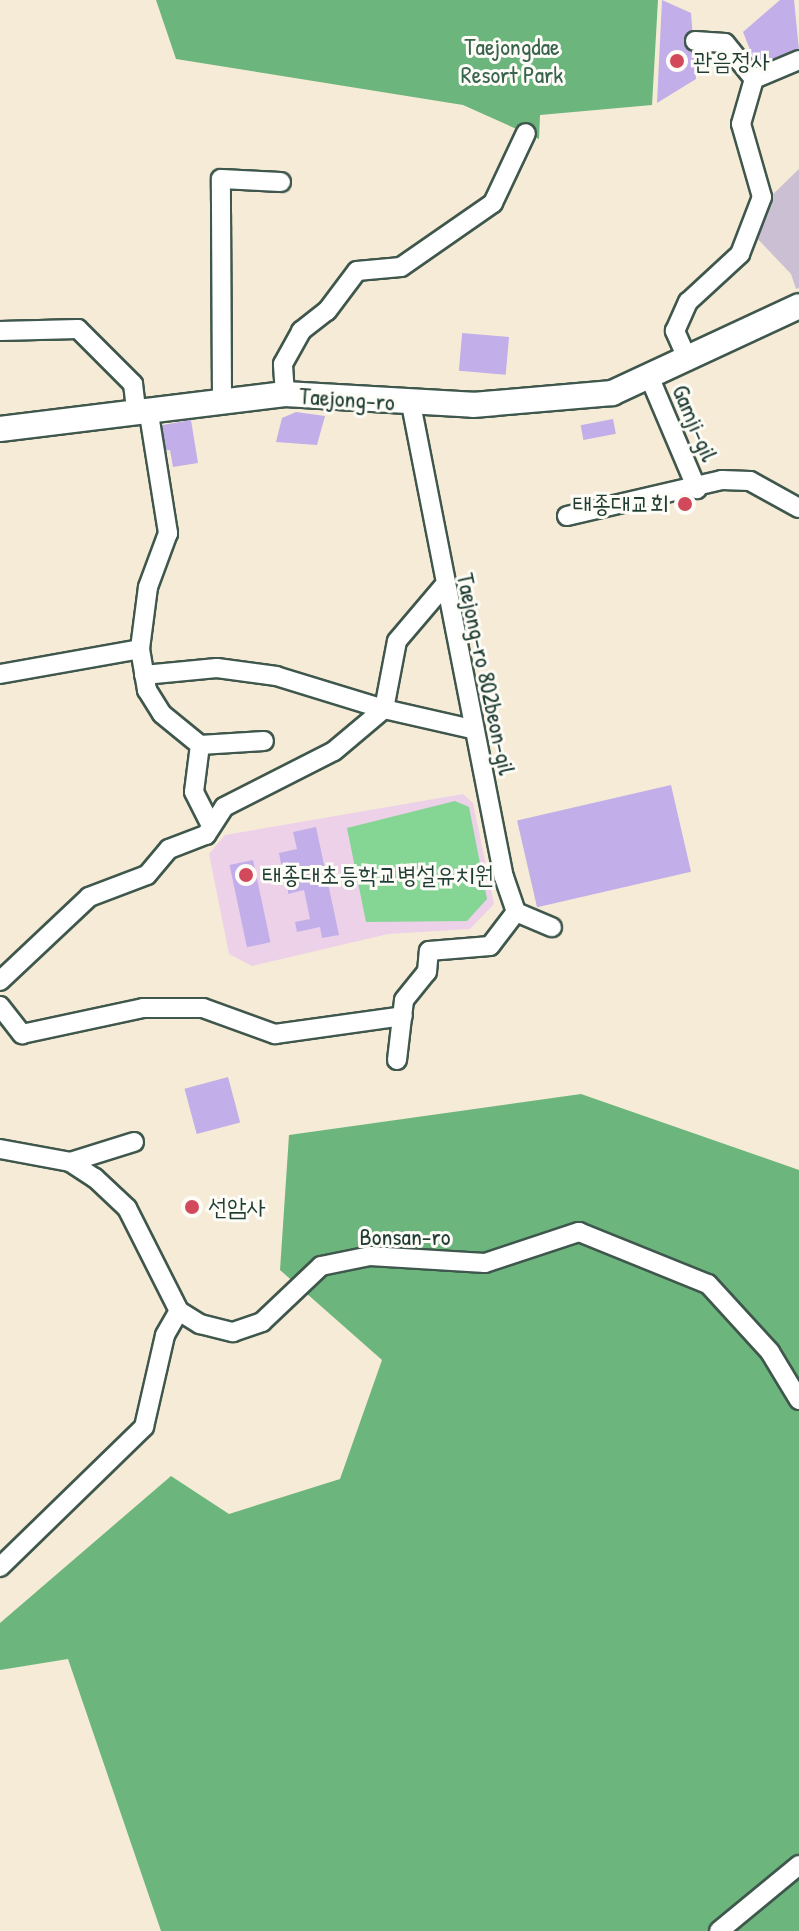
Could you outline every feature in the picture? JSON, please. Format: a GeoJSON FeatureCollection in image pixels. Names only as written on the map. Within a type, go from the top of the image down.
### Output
{"type":"FeatureCollection","features":[{"type":"Feature","properties":{"kind":"main road","name":"Taejong-ro"},"geometry":{"type":"LineString","coordinates":[[0,429],[222,398],[285,394],[411,404],[561,401],[612,393],[799,306]]}},
{"type":"Feature","properties":{"kind":"street"},"geometry":{"type":"LineString","coordinates":[[695,41],[725,43],[754,79]]}},
{"type":"Feature","properties":{"kind":"street"},"geometry":{"type":"LineString","coordinates":[[754,79],[799,60]]}},
{"type":"Feature","properties":{"kind":"street"},"geometry":{"type":"LineString","coordinates":[[687,358],[675,331],[688,302],[740,254],[762,197],[741,124],[754,79]]}},
{"type":"Feature","properties":{"kind":"street"},"geometry":{"type":"LineString","coordinates":[[285,394],[283,364],[301,331],[327,311],[357,271],[401,267],[493,203],[526,133]]}},
{"type":"Feature","properties":{"kind":"street"},"geometry":{"type":"LineString","coordinates":[[222,398],[221,179],[281,182]]}},
{"type":"Feature","properties":{"kind":"street"},"geometry":{"type":"LineString","coordinates":[[0,331],[78,329],[133,384],[142,409],[168,533],[148,587],[140,649],[144,675],[162,714],[200,745],[264,741]]}},
{"type":"Feature","properties":{"kind":"street","name":"Gamji-gil"},"geometry":{"type":"LineString","coordinates":[[649,376],[697,489]]}},
{"type":"Feature","properties":{"kind":"street","name":"Taejong-ro 802beon-gil"},"geometry":{"type":"LineString","coordinates":[[411,404],[472,729],[516,912]]}},
{"type":"Feature","properties":{"kind":"street"},"geometry":{"type":"LineString","coordinates":[[567,516],[750,481],[799,508]]}},
{"type":"Feature","properties":{"kind":"street"},"geometry":{"type":"LineString","coordinates":[[0,981],[89,897],[125,887],[169,849],[208,828],[306,760],[334,751],[384,709],[397,641],[443,587]]}},
{"type":"Feature","properties":{"kind":"street"},"geometry":{"type":"LineString","coordinates":[[0,674],[140,649]]}},
{"type":"Feature","properties":{"kind":"street"},"geometry":{"type":"LineString","coordinates":[[144,675],[232,670],[472,729]]}},
{"type":"Feature","properties":{"kind":"street"},"geometry":{"type":"LineString","coordinates":[[200,745],[194,792],[208,828]]}},
{"type":"Feature","properties":{"kind":"street"},"geometry":{"type":"LineString","coordinates":[[397,1060],[403,1016],[429,951],[490,946],[516,912],[552,927]]}},
{"type":"Feature","properties":{"kind":"street"},"geometry":{"type":"LineString","coordinates":[[0,1006],[22,1034],[143,1008],[203,1008],[275,1034],[403,1016]]}},
{"type":"Feature","properties":{"kind":"street"},"geometry":{"type":"LineString","coordinates":[[0,1149],[70,1162],[134,1142]]}},
{"type":"Feature","properties":{"kind":"street"},"geometry":{"type":"LineString","coordinates":[[0,1567],[144,1427],[165,1335],[179,1311],[127,1208],[70,1162]]}},
{"type":"Feature","properties":{"kind":"street","name":"Bonsan-ro"},"geometry":{"type":"LineString","coordinates":[[179,1311],[233,1332],[262,1322],[321,1266],[370,1256],[485,1263],[579,1232],[708,1284],[770,1352],[799,1400]]}},
{"type":"Feature","properties":{"kind":"street"},"geometry":{"type":"LineString","coordinates":[[719,1931],[799,1865]]}},
{"type":"Feature","properties":{"kind":"shaded area"},"geometry":{"type":"Polygon","coordinates":[[[799,169],[799,288],[796,289],[791,274],[753,234],[768,214],[767,200],[799,169]]]}},
{"type":"Feature","properties":{"kind":"shaded area"},"geometry":{"type":"Polygon","coordinates":[[[463,794],[473,803],[494,904],[470,929],[388,934],[252,966],[229,954],[209,854],[225,835],[463,794]]]}},
{"type":"Feature","properties":{"kind":"green space","name":"Taejongdae Resort Park"},"geometry":{"type":"Polygon","coordinates":[[[156,0],[658,0],[652,105],[540,115],[539,139],[463,105],[176,59],[156,0]]]}},
{"type":"Feature","properties":{"kind":"green space"},"geometry":{"type":"Polygon","coordinates":[[[455,801],[469,807],[487,899],[467,921],[366,922],[347,828],[455,801]]]}},
{"type":"Feature","properties":{"kind":"green space"},"geometry":{"type":"Polygon","coordinates":[[[581,1094],[799,1170],[799,1931],[161,1931],[68,1659],[0,1670],[0,1623],[171,1476],[229,1514],[340,1479],[382,1360],[280,1270],[289,1135],[581,1094]]]}},
{"type":"Feature","properties":{"kind":"building","name":"관음정사"},"geometry":{"type":"Polygon","coordinates":[[[662,0],[691,13],[696,79],[657,103],[662,0]]]}},
{"type":"Feature","properties":{"kind":"building"},"geometry":{"type":"Polygon","coordinates":[[[780,0],[794,0],[799,50],[758,70],[743,32],[780,0]]]}},
{"type":"Feature","properties":{"kind":"building"},"geometry":{"type":"Polygon","coordinates":[[[462,333],[509,337],[506,375],[459,371],[462,333]]]}},
{"type":"Feature","properties":{"kind":"building"},"geometry":{"type":"Polygon","coordinates":[[[296,412],[325,416],[317,445],[276,442],[282,418],[296,412]]]}},
{"type":"Feature","properties":{"kind":"building"},"geometry":{"type":"Polygon","coordinates":[[[613,419],[616,434],[583,440],[581,425],[613,419]]]}},
{"type":"Feature","properties":{"kind":"building"},"geometry":{"type":"Polygon","coordinates":[[[191,420],[198,463],[173,467],[170,450],[155,452],[151,427],[191,420]]]}},
{"type":"Feature","properties":{"kind":"building"},"geometry":{"type":"Polygon","coordinates":[[[671,785],[691,872],[537,907],[517,821],[671,785]]]}},
{"type":"Feature","properties":{"kind":"building"},"geometry":{"type":"Polygon","coordinates":[[[316,827],[339,935],[322,938],[320,927],[297,932],[295,922],[310,919],[304,890],[288,894],[288,862],[281,864],[279,853],[297,849],[293,832],[316,827]]]}},
{"type":"Feature","properties":{"kind":"building"},"geometry":{"type":"Polygon","coordinates":[[[253,860],[270,942],[247,947],[230,865],[253,860]]]}},
{"type":"Feature","properties":{"kind":"building"},"geometry":{"type":"Polygon","coordinates":[[[228,1077],[240,1122],[197,1134],[185,1089],[228,1077]]]}},
{"type":"Feature","properties":{"kind":"place","name":"관음정사"},"geometry":{"type":"Point","coordinates":[677,61]}},
{"type":"Feature","properties":{"kind":"place","name":"태종대교회"},"geometry":{"type":"Point","coordinates":[685,504]}},
{"type":"Feature","properties":{"kind":"place","name":"태종대초등학교병설유치원"},"geometry":{"type":"Point","coordinates":[246,875]}},
{"type":"Feature","properties":{"kind":"place","name":"선암사"},"geometry":{"type":"Point","coordinates":[192,1207]}}]}
